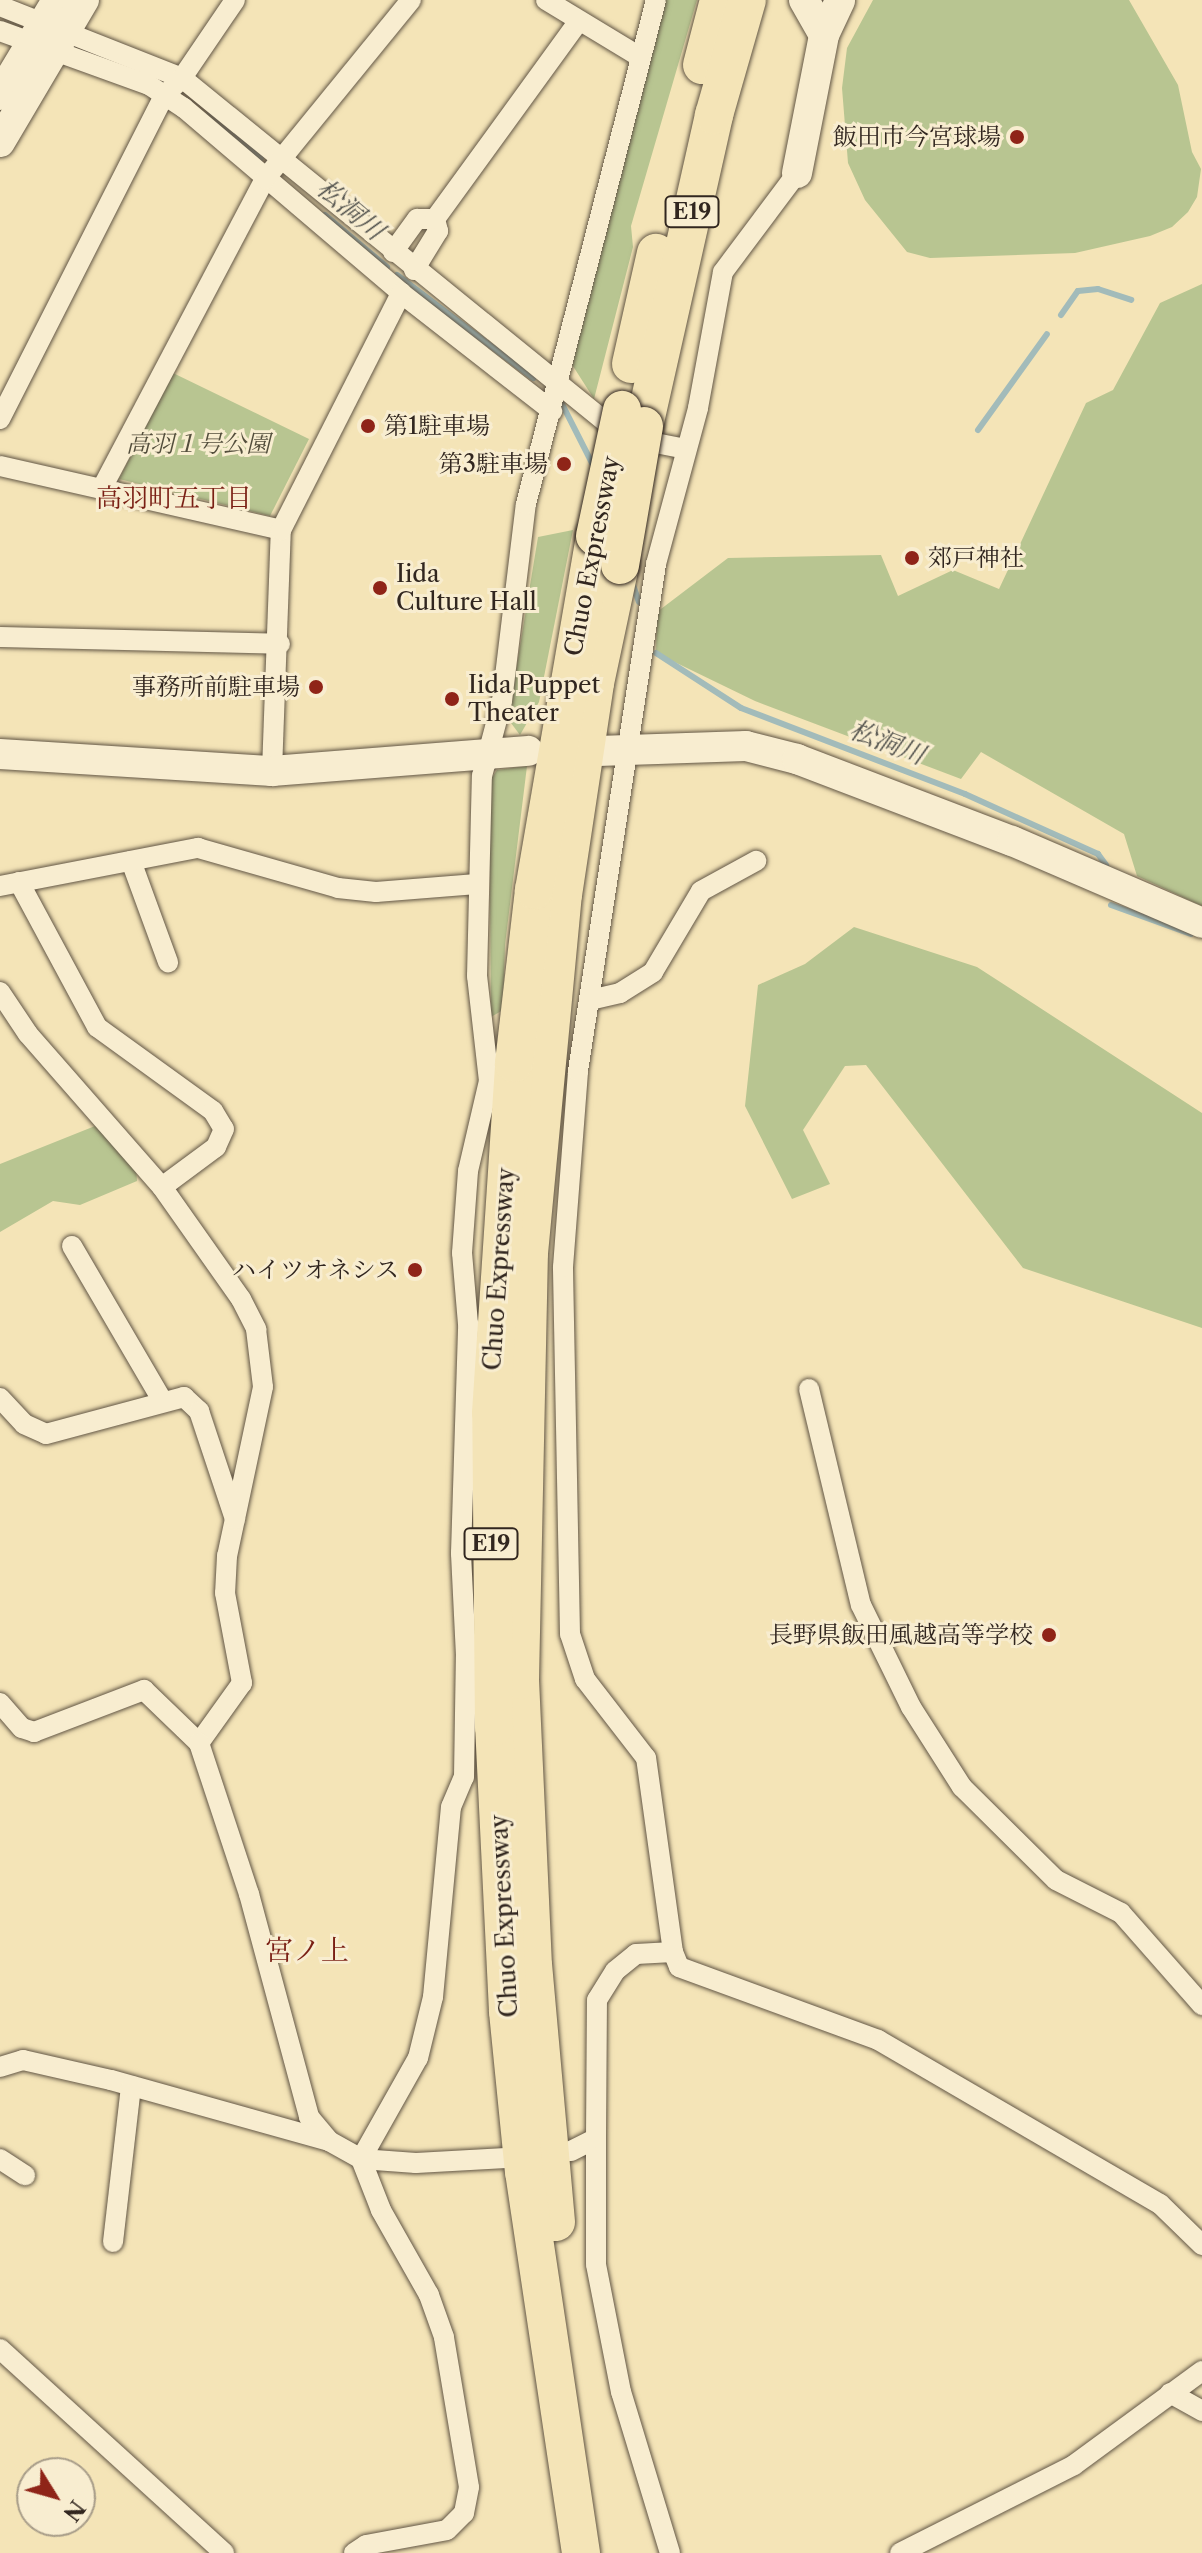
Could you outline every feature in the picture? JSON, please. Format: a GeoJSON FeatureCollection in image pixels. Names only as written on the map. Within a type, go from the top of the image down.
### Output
{"type":"FeatureCollection","features":[{"type":"Feature","properties":{"kind":"highway","name":"Chuo Expressway"},"geometry":{"type":"LineString","coordinates":[[607,2553],[553,2201],[526,1851],[520,1547],[529,1253],[544,1066],[593,699],[620,565],[633,418],[719,0]]}},
{"type":"Feature","properties":{"kind":"highway","name":"Chuo Expressway"},"geometry":{"type":"LineString","coordinates":[[581,2553],[524,2172],[508,2011],[494,1727],[491,1413],[514,1063],[532,905],[595,536],[633,418],[747,0]]}},
{"type":"Feature","properties":{"kind":"street"},"geometry":{"type":"LineString","coordinates":[[0,95],[50,29],[84,0]]}},
{"type":"Feature","properties":{"kind":"street"},"geometry":{"type":"LineString","coordinates":[[0,419],[164,96],[182,78],[235,0]]}},
{"type":"Feature","properties":{"kind":"street"},"geometry":{"type":"LineString","coordinates":[[102,488],[265,179],[411,0]]}},
{"type":"Feature","properties":{"kind":"street"},"geometry":{"type":"LineString","coordinates":[[546,0],[640,57]]}},
{"type":"Feature","properties":{"kind":"street"},"geometry":{"type":"LineString","coordinates":[[361,2159],[418,2058],[433,1997],[451,1807],[464,1777],[466,1656],[461,1553],[468,1324],[462,1253],[468,1171],[489,1081],[477,976],[477,884],[486,752],[502,701],[526,504],[552,411],[555,378],[656,0]]}},
{"type":"Feature","properties":{"kind":"street"},"geometry":{"type":"LineString","coordinates":[[804,0],[824,35]]}},
{"type":"Feature","properties":{"kind":"street"},"geometry":{"type":"LineString","coordinates":[[840,0],[824,35],[797,173],[723,272],[686,449],[654,577],[578,1071],[563,1267],[570,1634],[585,1679],[646,1758],[673,1952],[679,1967],[878,2040],[1160,2204],[1202,2245]]}},
{"type":"Feature","properties":{"kind":"street"},"geometry":{"type":"LineString","coordinates":[[0,6],[50,29],[182,78],[402,260],[630,438],[686,449]]}},
{"type":"Feature","properties":{"kind":"street"},"geometry":{"type":"LineString","coordinates":[[272,771],[280,644],[281,530],[393,286],[417,219],[435,219],[578,22]]}},
{"type":"Feature","properties":{"kind":"street"},"geometry":{"type":"LineString","coordinates":[[0,142],[50,29]]}},
{"type":"Feature","properties":{"kind":"street"},"geometry":{"type":"LineString","coordinates":[[0,31],[50,29],[149,85],[393,286],[552,411]]}},
{"type":"Feature","properties":{"kind":"street"},"geometry":{"type":"LineString","coordinates":[[0,466],[281,530]]}},
{"type":"Feature","properties":{"kind":"street"},"geometry":{"type":"LineString","coordinates":[[0,637],[280,644]]}},
{"type":"Feature","properties":{"kind":"street"},"geometry":{"type":"LineString","coordinates":[[598,751],[629,747],[746,746],[797,759],[1012,841],[1202,923]]}},
{"type":"Feature","properties":{"kind":"street"},"geometry":{"type":"LineString","coordinates":[[0,754],[272,771],[528,751]]}},
{"type":"Feature","properties":{"kind":"street"},"geometry":{"type":"LineString","coordinates":[[162,1187],[216,1147],[224,1129],[213,1111],[97,1027],[10,884],[198,848],[338,888],[376,892],[477,884]]}},
{"type":"Feature","properties":{"kind":"street"},"geometry":{"type":"LineString","coordinates":[[131,861],[168,962]]}},
{"type":"Feature","properties":{"kind":"street"},"geometry":{"type":"LineString","coordinates":[[590,1000],[620,993],[653,972],[701,891],[756,861]]}},
{"type":"Feature","properties":{"kind":"street"},"geometry":{"type":"LineString","coordinates":[[0,992],[28,1034],[162,1187],[241,1299],[260,1350],[263,1387],[235,1519],[225,1593],[242,1683],[199,1743]]}},
{"type":"Feature","properties":{"kind":"street"},"geometry":{"type":"LineString","coordinates":[[72,1246],[162,1400]]}},
{"type":"Feature","properties":{"kind":"street"},"geometry":{"type":"LineString","coordinates":[[809,1389],[861,1605],[911,1707],[962,1787],[1056,1880],[1121,1913],[1202,2005]]}},
{"type":"Feature","properties":{"kind":"street"},"geometry":{"type":"LineString","coordinates":[[0,1398],[24,1424],[46,1434],[162,1400],[184,1397],[199,1411],[235,1519]]}},
{"type":"Feature","properties":{"kind":"street"},"geometry":{"type":"LineString","coordinates":[[0,1703],[22,1728],[34,1732],[144,1690],[199,1743],[249,1894],[309,2117],[329,2141]]}},
{"type":"Feature","properties":{"kind":"street"},"geometry":{"type":"LineString","coordinates":[[670,2553],[621,2392],[596,2264],[596,2138],[597,2000],[615,1971],[636,1954],[673,1952]]}},
{"type":"Feature","properties":{"kind":"street"},"geometry":{"type":"LineString","coordinates":[[0,2067],[23,2060],[131,2086],[329,2141],[361,2159],[506,2158]]}},
{"type":"Feature","properties":{"kind":"street"},"geometry":{"type":"LineString","coordinates":[[113,2242],[131,2086]]}},
{"type":"Feature","properties":{"kind":"street"},"geometry":{"type":"LineString","coordinates":[[571,2151],[596,2138]]}},
{"type":"Feature","properties":{"kind":"street"},"geometry":{"type":"LineString","coordinates":[[0,2159],[25,2175]]}},
{"type":"Feature","properties":{"kind":"street"},"geometry":{"type":"LineString","coordinates":[[354,2553],[366,2545],[447,2530],[464,2513],[469,2487],[444,2337],[429,2295],[381,2210],[361,2159]]}},
{"type":"Feature","properties":{"kind":"street"},"geometry":{"type":"LineString","coordinates":[[0,2349],[224,2553]]}},
{"type":"Feature","properties":{"kind":"street"},"geometry":{"type":"LineString","coordinates":[[900,2553],[1074,2465],[1202,2371]]}},
{"type":"Feature","properties":{"kind":"street"},"geometry":{"type":"LineString","coordinates":[[1170,2393],[1202,2411]]}},
{"type":"Feature","properties":{"kind":"green space"},"geometry":{"type":"Polygon","coordinates":[[[665,0],[697,0],[631,226],[633,247],[594,399],[571,363],[665,0]]]}},
{"type":"Feature","properties":{"kind":"green space","name":"飯田市今宮球場"},"geometry":{"type":"Polygon","coordinates":[[[873,0],[1129,0],[1178,85],[1192,152],[1201,169],[1197,197],[1188,212],[1172,227],[1150,236],[1075,253],[930,258],[907,252],[865,200],[848,163],[842,88],[847,48],[873,0]]]}},
{"type":"Feature","properties":{"kind":"green space"},"geometry":{"type":"Polygon","coordinates":[[[1202,284],[1202,906],[1137,876],[1124,834],[981,752],[961,779],[755,701],[656,653],[657,612],[728,558],[881,555],[898,596],[953,570],[999,589],[1086,403],[1113,390],[1160,303],[1202,284]]]}},
{"type":"Feature","properties":{"kind":"green space","name":"高羽１号公園"},"geometry":{"type":"Polygon","coordinates":[[[173,373],[309,439],[270,516],[119,479],[173,373]]]}},
{"type":"Feature","properties":{"kind":"green space"},"geometry":{"type":"Polygon","coordinates":[[[573,530],[539,702],[520,735],[508,719],[538,537],[573,530]]]}},
{"type":"Feature","properties":{"kind":"green space"},"geometry":{"type":"Polygon","coordinates":[[[527,766],[505,945],[503,1010],[491,1017],[489,782],[497,770],[527,766]]]}},
{"type":"Feature","properties":{"kind":"green space"},"geometry":{"type":"Polygon","coordinates":[[[854,927],[977,967],[1202,1113],[1202,1328],[1023,1268],[866,1065],[845,1066],[803,1130],[830,1184],[792,1199],[745,1106],[758,985],[805,964],[854,927]]]}},
{"type":"Feature","properties":{"kind":"green space"},"geometry":{"type":"Polygon","coordinates":[[[100,1124],[136,1168],[137,1181],[80,1205],[53,1201],[0,1232],[0,1164],[100,1124]]]}},
{"type":"Feature","properties":{"kind":"waterway","name":"松洞川"},"geometry":{"type":"LineString","coordinates":[[210,113],[261,158]]}},
{"type":"Feature","properties":{"kind":"waterway","name":"松洞川"},"geometry":{"type":"LineString","coordinates":[[325,215],[387,267]]}},
{"type":"Feature","properties":{"kind":"waterway","name":"松洞川"},"geometry":{"type":"LineString","coordinates":[[397,275],[533,378]]}},
{"type":"Feature","properties":{"kind":"waterway"},"geometry":{"type":"LineString","coordinates":[[1061,315],[1078,291],[1098,289],[1131,300]]}},
{"type":"Feature","properties":{"kind":"waterway"},"geometry":{"type":"LineString","coordinates":[[978,430],[1047,334]]}},
{"type":"Feature","properties":{"kind":"waterway","name":"松洞川"},"geometry":{"type":"LineString","coordinates":[[559,398],[593,465]]}},
{"type":"Feature","properties":{"kind":"waterway","name":"松洞川"},"geometry":{"type":"LineString","coordinates":[[632,582],[639,602]]}},
{"type":"Feature","properties":{"kind":"waterway","name":"松洞川"},"geometry":{"type":"LineString","coordinates":[[656,653],[741,708],[965,794],[1098,854],[1106,865]]}},
{"type":"Feature","properties":{"kind":"waterway","name":"松洞川"},"geometry":{"type":"LineString","coordinates":[[1111,905],[1191,934]]}},
{"type":"Feature","properties":{"kind":"place","name":"飯田市今宮球場"},"geometry":{"type":"Point","coordinates":[1017,137]}},
{"type":"Feature","properties":{"kind":"place","name":"第1駐車場"},"geometry":{"type":"Point","coordinates":[368,426]}},
{"type":"Feature","properties":{"kind":"place","name":"第3駐車場"},"geometry":{"type":"Point","coordinates":[564,464]}},
{"type":"Feature","properties":{"kind":"place","name":"郊戸神社"},"geometry":{"type":"Point","coordinates":[912,558]}},
{"type":"Feature","properties":{"kind":"place","name":"Iida Culture Hall"},"geometry":{"type":"Point","coordinates":[380,588]}},
{"type":"Feature","properties":{"kind":"place","name":"事務所前駐車場"},"geometry":{"type":"Point","coordinates":[316,687]}},
{"type":"Feature","properties":{"kind":"place","name":"Iida Puppet Theater"},"geometry":{"type":"Point","coordinates":[452,699]}},
{"type":"Feature","properties":{"kind":"place","name":"ハイツオネシス"},"geometry":{"type":"Point","coordinates":[415,1270]}},
{"type":"Feature","properties":{"kind":"place","name":"長野県飯田風越高等学校"},"geometry":{"type":"Point","coordinates":[1049,1635]}},
{"type":"Feature","properties":{"kind":"district","name":"高羽町五丁目"},"geometry":{"type":"Point","coordinates":[174,499]}},
{"type":"Feature","properties":{"kind":"district","name":"宮ノ上"},"geometry":{"type":"Point","coordinates":[307,1950]}}]}
